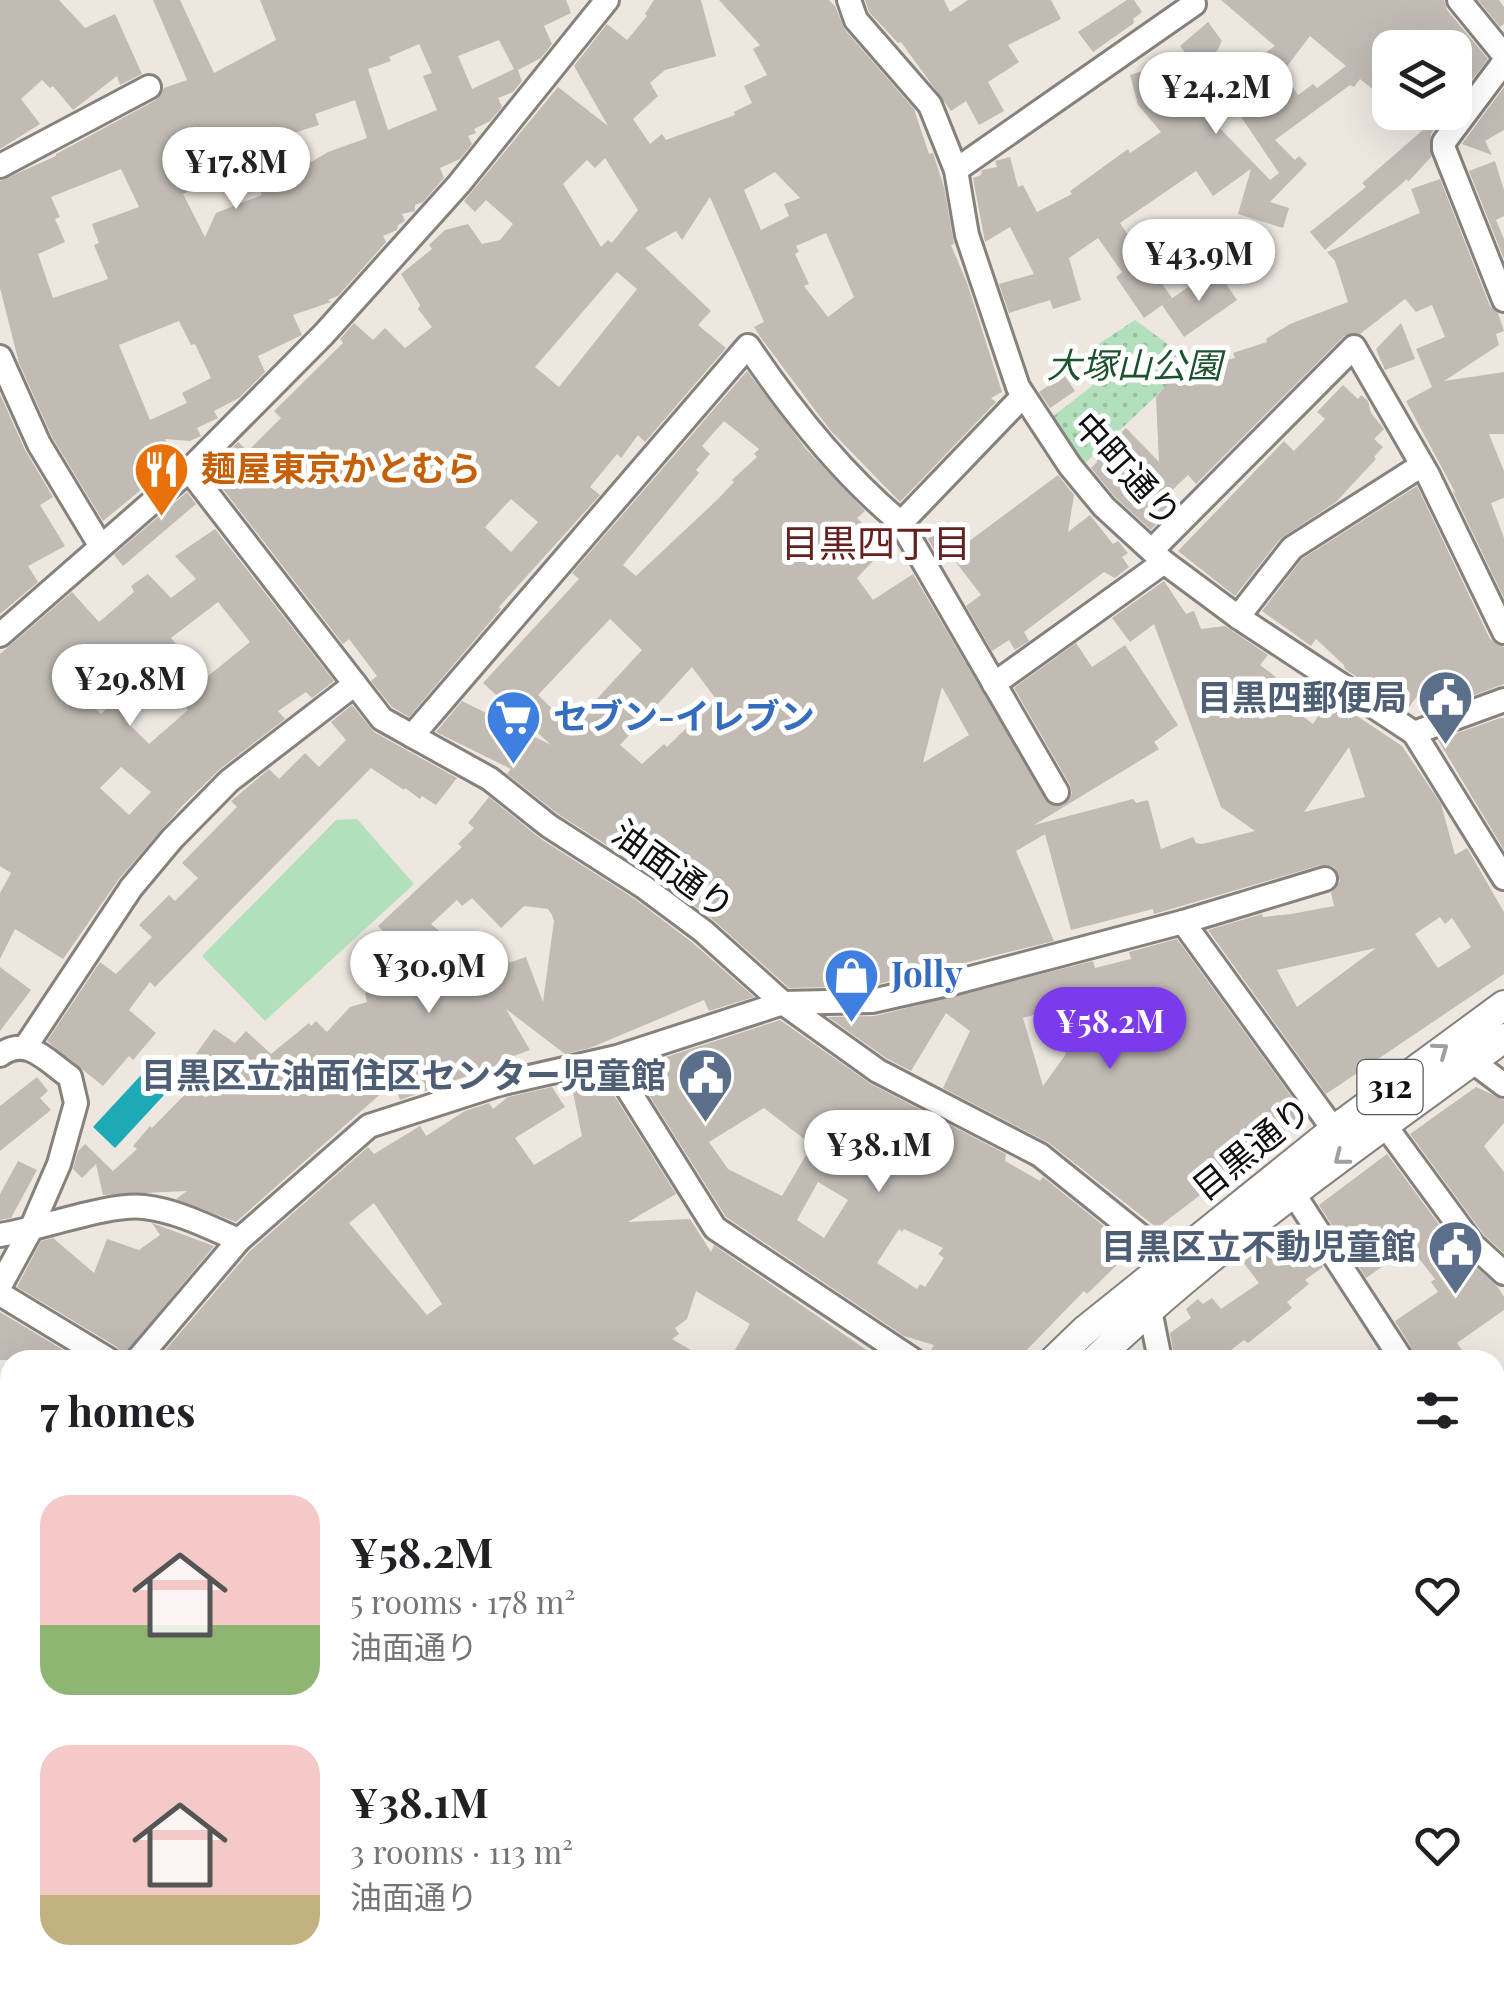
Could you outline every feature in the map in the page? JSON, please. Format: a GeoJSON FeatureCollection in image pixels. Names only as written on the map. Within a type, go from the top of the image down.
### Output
{"type":"FeatureCollection","features":[{"type":"Feature","properties":{"kind":"main road","name":"目黒通り"},"geometry":{"type":"LineString","coordinates":[[1106,1350],[1287,1184],[1334,1130],[1504,1005]]}},
{"type":"Feature","properties":{"kind":"main road","name":"目黒通り"},"geometry":{"type":"LineString","coordinates":[[1064,1350],[1158,1274],[1287,1184],[1384,1124],[1504,1038]]}},
{"type":"Feature","properties":{"kind":"street"},"geometry":{"type":"LineString","coordinates":[[0,636],[190,470],[313,346],[404,248],[540,87],[607,0]]}},
{"type":"Feature","properties":{"kind":"street","name":"中町通り"},"geometry":{"type":"LineString","coordinates":[[849,0],[856,20],[930,105],[956,170],[967,234],[1023,396],[1079,478],[1104,507],[1158,556],[1238,617],[1414,733],[1504,878]]}},
{"type":"Feature","properties":{"kind":"street"},"geometry":{"type":"LineString","coordinates":[[1459,0],[1504,58],[1444,142],[1444,149],[1504,300]]}},
{"type":"Feature","properties":{"kind":"street"},"geometry":{"type":"LineString","coordinates":[[956,170],[1194,4]]}},
{"type":"Feature","properties":{"kind":"street"},"geometry":{"type":"LineString","coordinates":[[0,166],[149,87]]}},
{"type":"Feature","properties":{"kind":"street"},"geometry":{"type":"LineString","coordinates":[[412,736],[748,346],[782,396],[830,453],[901,523],[1057,792]]}},
{"type":"Feature","properties":{"kind":"street"},"geometry":{"type":"LineString","coordinates":[[994,684],[1158,556],[1354,347],[1422,465],[1504,632]]}},
{"type":"Feature","properties":{"kind":"street"},"geometry":{"type":"LineString","coordinates":[[0,357],[39,444],[100,545]]}},
{"type":"Feature","properties":{"kind":"street"},"geometry":{"type":"LineString","coordinates":[[901,523],[1023,396]]}},
{"type":"Feature","properties":{"kind":"street"},"geometry":{"type":"LineString","coordinates":[[1238,617],[1292,548],[1422,465]]}},
{"type":"Feature","properties":{"kind":"street","name":"油面通り"},"geometry":{"type":"LineString","coordinates":[[190,470],[382,718],[490,779],[549,826],[644,887],[703,931],[783,1003],[894,1082],[1040,1156],[1154,1246],[1158,1274]]}},
{"type":"Feature","properties":{"kind":"street"},"geometry":{"type":"LineString","coordinates":[[26,1046],[131,888],[172,839],[229,781],[355,684]]}},
{"type":"Feature","properties":{"kind":"street"},"geometry":{"type":"LineString","coordinates":[[1414,733],[1504,700]]}},
{"type":"Feature","properties":{"kind":"street"},"geometry":{"type":"LineString","coordinates":[[146,1350],[239,1240],[369,1126],[500,1084],[609,1060],[783,1003],[872,1001],[956,982],[1183,922],[1325,879]]}},
{"type":"Feature","properties":{"kind":"street"},"geometry":{"type":"LineString","coordinates":[[1183,922],[1334,1130]]}},
{"type":"Feature","properties":{"kind":"street"},"geometry":{"type":"LineString","coordinates":[[0,1055],[12,1046],[26,1046],[70,1078],[76,1103],[59,1164],[0,1290],[93,1350]]}},
{"type":"Feature","properties":{"kind":"street"},"geometry":{"type":"LineString","coordinates":[[609,1060],[715,1228],[898,1350]]}},
{"type":"Feature","properties":{"kind":"street"},"geometry":{"type":"LineString","coordinates":[[1472,1061],[1504,1086]]}},
{"type":"Feature","properties":{"kind":"street"},"geometry":{"type":"LineString","coordinates":[[1384,1124],[1474,1245],[1504,1273]]}},
{"type":"Feature","properties":{"kind":"street"},"geometry":{"type":"LineString","coordinates":[[1287,1184],[1395,1350]]}},
{"type":"Feature","properties":{"kind":"street"},"geometry":{"type":"LineString","coordinates":[[0,1235],[115,1209],[143,1207],[180,1214],[239,1240]]}},
{"type":"Feature","properties":{"kind":"street"},"geometry":{"type":"LineString","coordinates":[[1158,1274],[1150,1310],[1158,1350]]}},
{"type":"Feature","properties":{"kind":"green space","name":"大塚山公園"},"geometry":{"type":"Polygon","coordinates":[[[1135,320],[1192,362],[1084,464],[1051,418],[1097,382],[1082,355],[1135,320]]]}},
{"type":"Feature","properties":{"kind":"green space"},"geometry":{"type":"Polygon","coordinates":[[[357,819],[414,884],[265,1021],[202,956],[336,820],[357,819]]]}},
{"type":"Feature","properties":{"kind":"water"},"geometry":{"type":"Polygon","coordinates":[[[143,1073],[165,1094],[115,1148],[93,1127],[143,1073]]]}},
{"type":"Feature","properties":{"kind":"building"},"geometry":{"type":"Polygon","coordinates":[[[0,0],[59,0],[85,28],[115,14],[142,74],[120,85],[117,76],[73,110],[53,86],[50,88],[42,80],[21,99],[40,124],[0,149],[0,0]]]}},
{"type":"Feature","properties":{"kind":"building"},"geometry":{"type":"Polygon","coordinates":[[[153,0],[180,0],[214,73],[276,40],[260,0],[566,0],[571,13],[544,26],[552,44],[541,58],[518,70],[522,81],[513,92],[498,98],[502,107],[468,136],[472,144],[460,159],[440,168],[444,178],[423,202],[415,205],[415,211],[402,214],[405,221],[383,236],[386,242],[338,296],[293,315],[302,335],[258,356],[265,372],[239,398],[214,411],[218,418],[197,428],[201,436],[190,441],[165,439],[175,462],[103,521],[52,437],[19,363],[0,288],[0,181],[56,156],[156,100],[164,88],[187,80],[153,0]],[[499,40],[458,56],[472,89],[514,69],[499,40]],[[419,44],[389,57],[391,61],[368,69],[388,130],[437,110],[423,76],[432,73],[419,44]],[[355,100],[315,114],[319,125],[291,134],[306,165],[367,138],[355,100]],[[244,142],[216,157],[224,175],[183,194],[205,237],[216,213],[262,195],[258,185],[263,183],[244,142]],[[121,169],[51,197],[60,217],[55,219],[65,242],[38,254],[53,298],[108,279],[94,245],[99,243],[92,224],[139,207],[121,169]],[[179,321],[119,345],[150,420],[187,403],[182,393],[211,378],[179,321]]]}},
{"type":"Feature","properties":{"kind":"building"},"geometry":{"type":"Polygon","coordinates":[[[654,0],[701,0],[716,56],[665,70],[650,83],[658,96],[633,119],[650,144],[662,134],[666,140],[735,115],[734,112],[752,103],[744,86],[767,75],[753,49],[760,45],[719,0],[829,0],[835,6],[845,30],[914,109],[944,187],[954,244],[951,245],[1002,392],[991,398],[996,402],[900,502],[830,430],[754,327],[764,322],[710,197],[682,240],[676,231],[645,248],[711,311],[698,325],[726,348],[645,442],[638,435],[621,458],[617,454],[590,487],[600,495],[499,607],[409,717],[392,707],[371,681],[377,676],[349,639],[343,644],[209,471],[238,442],[248,451],[281,418],[274,411],[343,343],[340,339],[354,323],[373,340],[385,328],[405,348],[432,327],[401,274],[432,249],[429,245],[445,230],[468,224],[482,244],[500,240],[513,224],[486,200],[475,212],[464,201],[558,87],[608,126],[574,66],[607,24],[627,40],[654,0]],[[605,158],[595,168],[587,160],[563,184],[601,247],[608,240],[612,243],[638,210],[605,158]],[[775,172],[744,190],[761,230],[789,216],[784,204],[800,198],[775,172]],[[826,233],[796,246],[799,252],[795,254],[809,284],[804,286],[828,317],[854,297],[826,233]],[[617,272],[535,367],[559,387],[637,289],[617,272]],[[511,499],[485,527],[511,552],[538,522],[511,499]]]}},
{"type":"Feature","properties":{"kind":"building"},"geometry":{"type":"Polygon","coordinates":[[[865,0],[944,0],[950,12],[968,0],[1051,0],[1061,19],[1008,45],[1019,62],[988,82],[1004,111],[979,125],[966,101],[951,111],[901,42],[869,12],[865,0]]]}},
{"type":"Feature","properties":{"kind":"building"},"geometry":{"type":"Polygon","coordinates":[[[1127,0],[1134,0],[1142,12],[1133,19],[1134,23],[1093,52],[1078,32],[1127,0]]]}},
{"type":"Feature","properties":{"kind":"building"},"geometry":{"type":"Polygon","coordinates":[[[1221,0],[1444,0],[1464,30],[1372,30],[1372,89],[1360,79],[1354,87],[1350,85],[1275,140],[1295,160],[1299,156],[1307,164],[1270,202],[1289,208],[1283,228],[1238,214],[1251,169],[1213,196],[1196,171],[1120,223],[1172,298],[1144,318],[1116,277],[1122,272],[1098,238],[1069,258],[1081,300],[1053,309],[1050,300],[1009,313],[999,284],[1034,274],[1010,227],[985,242],[973,178],[981,175],[982,170],[997,167],[995,161],[1010,157],[1018,187],[1023,185],[1037,212],[1072,194],[1070,191],[1128,149],[1130,153],[1161,132],[1138,105],[1130,75],[1145,70],[1148,78],[1153,76],[1163,82],[1169,101],[1183,91],[1202,117],[1206,114],[1270,180],[1279,173],[1227,96],[1232,93],[1223,81],[1275,46],[1221,0]],[[1310,36],[1282,73],[1298,95],[1313,84],[1317,88],[1346,66],[1310,36]]]}},
{"type":"Feature","properties":{"kind":"building"},"geometry":{"type":"Polygon","coordinates":[[[1478,0],[1499,0],[1504,7],[1504,24],[1500,27],[1478,0]]]}},
{"type":"Feature","properties":{"kind":"building"},"geometry":{"type":"Polygon","coordinates":[[[1208,22],[1222,41],[1217,51],[1197,68],[1180,46],[1208,22]]]}},
{"type":"Feature","properties":{"kind":"building"},"geometry":{"type":"Polygon","coordinates":[[[1472,40],[1488,59],[1472,80],[1472,40]]]}},
{"type":"Feature","properties":{"kind":"building"},"geometry":{"type":"Polygon","coordinates":[[[1504,87],[1504,130],[1485,141],[1492,155],[1462,144],[1504,87]]]}},
{"type":"Feature","properties":{"kind":"building"},"geometry":{"type":"Polygon","coordinates":[[[1423,130],[1434,130],[1431,157],[1408,182],[1407,179],[1325,250],[1310,232],[1366,187],[1362,183],[1423,130]]]}},
{"type":"Feature","properties":{"kind":"building"},"geometry":{"type":"Polygon","coordinates":[[[1495,161],[1504,190],[1504,216],[1496,220],[1504,239],[1504,259],[1469,171],[1495,161]]]}},
{"type":"Feature","properties":{"kind":"building"},"geometry":{"type":"Polygon","coordinates":[[[1440,179],[1490,306],[1498,313],[1504,331],[1496,334],[1499,345],[1444,381],[1504,372],[1504,434],[1489,434],[1504,471],[1504,498],[1491,503],[1504,538],[1504,598],[1452,490],[1456,494],[1406,401],[1432,387],[1416,349],[1445,337],[1432,305],[1416,312],[1405,299],[1360,334],[1344,336],[1196,484],[1188,475],[1161,501],[1169,508],[1151,530],[1115,497],[1091,468],[1097,456],[1126,428],[1159,462],[1156,397],[1191,358],[1200,366],[1235,358],[1233,353],[1267,342],[1290,324],[1348,302],[1335,261],[1327,252],[1420,213],[1411,189],[1440,179]]]}},
{"type":"Feature","properties":{"kind":"building"},"geometry":{"type":"Polygon","coordinates":[[[1206,275],[1211,282],[1221,276],[1237,300],[1184,337],[1162,305],[1206,275]]]}},
{"type":"Feature","properties":{"kind":"building"},"geometry":{"type":"Polygon","coordinates":[[[1401,323],[1415,359],[1385,370],[1376,349],[1401,323]]]}},
{"type":"Feature","properties":{"kind":"building"},"geometry":{"type":"Polygon","coordinates":[[[747,371],[806,449],[865,511],[857,518],[880,540],[872,548],[875,551],[870,556],[874,560],[857,578],[873,600],[913,574],[1049,804],[1065,804],[1072,793],[1070,785],[1014,688],[1076,643],[1092,667],[1125,645],[1178,725],[1154,742],[1159,749],[1034,825],[1133,799],[1136,803],[1148,800],[1161,849],[1193,837],[1202,844],[1255,831],[1221,807],[1154,624],[1130,642],[1112,618],[1164,581],[1186,614],[1194,611],[1201,629],[1225,626],[1268,655],[1260,665],[1276,677],[1267,689],[1313,724],[1330,698],[1402,746],[1441,804],[1455,855],[1467,848],[1504,912],[1504,974],[1326,1094],[1208,930],[1262,914],[1291,914],[1334,906],[1331,893],[1340,881],[1334,867],[1321,865],[1154,914],[1153,909],[1071,930],[1045,834],[1016,851],[1054,941],[870,986],[789,988],[712,919],[652,874],[558,814],[507,774],[511,769],[436,732],[462,701],[551,745],[483,683],[579,579],[572,573],[747,371]],[[724,421],[702,446],[710,454],[696,470],[699,473],[623,565],[636,576],[718,499],[757,457],[754,454],[759,449],[724,421]],[[610,619],[538,695],[571,727],[642,650],[610,619]],[[692,667],[620,745],[642,764],[664,744],[667,747],[716,699],[692,667]],[[942,687],[923,763],[969,735],[942,687]],[[1349,747],[1304,812],[1365,797],[1349,747]],[[1440,917],[1415,934],[1438,968],[1471,947],[1452,918],[1445,924],[1440,917]],[[1376,948],[1277,970],[1297,1007],[1376,948]]]}},
{"type":"Feature","properties":{"kind":"building"},"geometry":{"type":"Polygon","coordinates":[[[1064,375],[1075,391],[1050,408],[1039,392],[1064,375]]]}},
{"type":"Feature","properties":{"kind":"building"},"geometry":{"type":"Polygon","coordinates":[[[1343,385],[1358,399],[1361,395],[1368,401],[1371,413],[1384,429],[1374,439],[1383,447],[1336,502],[1280,539],[1235,596],[1178,551],[1284,441],[1294,451],[1325,419],[1317,412],[1343,385]]]}},
{"type":"Feature","properties":{"kind":"building"},"geometry":{"type":"Polygon","coordinates":[[[0,394],[25,450],[53,497],[40,505],[65,546],[28,566],[38,582],[0,614],[0,394]]]}},
{"type":"Feature","properties":{"kind":"building"},"geometry":{"type":"Polygon","coordinates":[[[1058,475],[1074,495],[1068,532],[1090,515],[1113,544],[1118,541],[1128,553],[1122,557],[1129,567],[1115,578],[1104,572],[1024,632],[1029,641],[1015,650],[1009,640],[992,651],[966,606],[981,595],[946,549],[936,553],[928,539],[948,521],[968,542],[1058,475]]]}},
{"type":"Feature","properties":{"kind":"building"},"geometry":{"type":"Polygon","coordinates":[[[1417,486],[1490,639],[1504,647],[1504,684],[1439,708],[1425,685],[1407,710],[1383,694],[1370,678],[1366,683],[1345,669],[1316,639],[1311,646],[1262,611],[1302,559],[1417,486]]]}},
{"type":"Feature","properties":{"kind":"building"},"geometry":{"type":"Polygon","coordinates":[[[187,492],[196,504],[123,566],[114,555],[187,492]]]}},
{"type":"Feature","properties":{"kind":"building"},"geometry":{"type":"Polygon","coordinates":[[[215,529],[334,681],[312,698],[306,692],[278,711],[285,719],[220,769],[182,806],[119,879],[63,959],[15,929],[0,959],[0,893],[11,873],[0,866],[0,654],[72,592],[99,622],[134,592],[131,586],[148,574],[171,598],[196,579],[175,556],[215,529]],[[218,602],[171,638],[181,650],[175,655],[177,658],[165,668],[162,664],[139,685],[151,700],[125,720],[149,744],[188,710],[181,701],[186,694],[250,642],[218,602]],[[96,657],[69,682],[101,714],[123,692],[96,657]],[[121,767],[100,788],[129,815],[151,792],[121,767]]]}},
{"type":"Feature","properties":{"kind":"building"},"geometry":{"type":"Polygon","coordinates":[[[352,705],[374,732],[457,778],[436,805],[371,768],[155,987],[150,982],[129,1010],[156,1033],[103,1086],[47,1041],[100,962],[116,974],[152,937],[139,925],[169,895],[175,901],[198,878],[182,863],[237,807],[231,801],[269,769],[279,779],[305,753],[319,767],[346,740],[331,722],[352,705]]]}},
{"type":"Feature","properties":{"kind":"building"},"geometry":{"type":"Polygon","coordinates":[[[1504,718],[1504,850],[1438,740],[1504,718]]]}},
{"type":"Feature","properties":{"kind":"building"},"geometry":{"type":"Polygon","coordinates":[[[489,797],[541,839],[635,899],[754,997],[709,1011],[704,1000],[590,1048],[565,1054],[506,1009],[530,1050],[400,1100],[394,1082],[236,1222],[176,1199],[187,1191],[103,1195],[96,1164],[82,1178],[73,1169],[78,1151],[85,1144],[113,1171],[137,1149],[133,1146],[150,1126],[213,1066],[196,1054],[214,1029],[235,1043],[246,1031],[271,1054],[309,1023],[311,1026],[316,1021],[327,1032],[350,1007],[367,1002],[365,993],[384,986],[380,974],[402,951],[378,926],[462,847],[458,844],[474,828],[468,823],[489,797]],[[472,898],[462,906],[457,900],[431,924],[479,965],[498,959],[500,963],[509,963],[526,957],[543,1002],[552,915],[548,909],[524,906],[501,928],[472,898]]]}},
{"type":"Feature","properties":{"kind":"building"},"geometry":{"type":"Polygon","coordinates":[[[1177,939],[1305,1115],[1157,1228],[1049,1143],[943,1088],[970,1031],[946,1013],[911,1071],[828,1017],[875,1016],[1093,961],[1095,968],[1131,959],[1129,952],[1177,939]],[[1054,1009],[1023,1018],[1043,1086],[1066,1054],[1054,1009]]]}},
{"type":"Feature","properties":{"kind":"building"},"geometry":{"type":"Polygon","coordinates":[[[0,967],[31,990],[0,1031],[0,967]]]}},
{"type":"Feature","properties":{"kind":"building"},"geometry":{"type":"Polygon","coordinates":[[[780,1020],[871,1084],[1006,1154],[1005,1161],[1040,1181],[1043,1177],[1125,1243],[1125,1257],[1087,1294],[1084,1291],[1027,1350],[931,1350],[934,1345],[904,1336],[726,1217],[632,1068],[780,1020]],[[764,1108],[709,1142],[728,1169],[782,1196],[812,1145],[764,1108]],[[818,1182],[797,1220],[824,1238],[848,1200],[818,1182]],[[899,1229],[877,1263],[917,1289],[920,1284],[925,1287],[944,1258],[938,1254],[943,1248],[899,1229]]]}},
{"type":"Feature","properties":{"kind":"building"},"geometry":{"type":"Polygon","coordinates":[[[602,1076],[676,1194],[628,1222],[690,1219],[711,1252],[714,1245],[866,1350],[735,1350],[750,1324],[696,1291],[687,1319],[675,1328],[679,1334],[672,1339],[691,1350],[166,1350],[250,1251],[368,1147],[374,1154],[420,1126],[426,1136],[465,1111],[489,1103],[493,1109],[508,1097],[552,1087],[565,1107],[515,1138],[534,1165],[582,1136],[572,1088],[602,1076]],[[374,1203],[349,1223],[427,1315],[442,1304],[374,1203]]]}},
{"type":"Feature","properties":{"kind":"building"},"geometry":{"type":"Polygon","coordinates":[[[37,1077],[48,1091],[40,1098],[51,1110],[0,1151],[0,1106],[37,1077]]]}},
{"type":"Feature","properties":{"kind":"building"},"geometry":{"type":"Polygon","coordinates":[[[1476,1087],[1504,1100],[1504,1123],[1484,1146],[1504,1172],[1504,1253],[1484,1235],[1410,1134],[1476,1087]]]}},
{"type":"Feature","properties":{"kind":"building"},"geometry":{"type":"Polygon","coordinates":[[[1387,1154],[1461,1254],[1497,1286],[1504,1297],[1504,1310],[1457,1343],[1462,1350],[1413,1350],[1395,1321],[1438,1292],[1431,1282],[1435,1279],[1410,1247],[1366,1278],[1319,1205],[1387,1154]]]}},
{"type":"Feature","properties":{"kind":"building"},"geometry":{"type":"Polygon","coordinates":[[[18,1161],[37,1170],[11,1218],[0,1220],[0,1194],[18,1161]]]}},
{"type":"Feature","properties":{"kind":"building"},"geometry":{"type":"Polygon","coordinates":[[[152,1223],[214,1246],[128,1350],[119,1350],[17,1287],[41,1241],[53,1238],[94,1273],[107,1239],[139,1250],[160,1235],[152,1223]]]}},
{"type":"Feature","properties":{"kind":"building"},"geometry":{"type":"Polygon","coordinates":[[[1295,1224],[1323,1267],[1305,1280],[1309,1284],[1287,1302],[1292,1308],[1248,1343],[1244,1340],[1231,1350],[1173,1350],[1170,1333],[1191,1318],[1186,1309],[1198,1299],[1203,1304],[1212,1298],[1221,1309],[1259,1283],[1243,1262],[1295,1224]]]}},
{"type":"Feature","properties":{"kind":"building"},"geometry":{"type":"Polygon","coordinates":[[[0,1312],[63,1350],[0,1350],[0,1312]]]}},
{"type":"Feature","properties":{"kind":"place","name":"麺屋東京かとむら"},"geometry":{"type":"Point","coordinates":[162,518]}},
{"type":"Feature","properties":{"kind":"place","name":"目黒四郵便局"},"geometry":{"type":"Point","coordinates":[1446,747]}},
{"type":"Feature","properties":{"kind":"place","name":"セブン-イレブン"},"geometry":{"type":"Point","coordinates":[514,766]}},
{"type":"Feature","properties":{"kind":"place","name":"Jolly"},"geometry":{"type":"Point","coordinates":[852,1024]}},
{"type":"Feature","properties":{"kind":"place","name":"目黒区立油面住区センター児童館"},"geometry":{"type":"Point","coordinates":[705,1125]}},
{"type":"Feature","properties":{"kind":"place","name":"目黒区立不動児童館"},"geometry":{"type":"Point","coordinates":[1455,1296]}},
{"type":"Feature","properties":{"kind":"district","name":"目黒四丁目"},"geometry":{"type":"Point","coordinates":[876,544]}}]}
